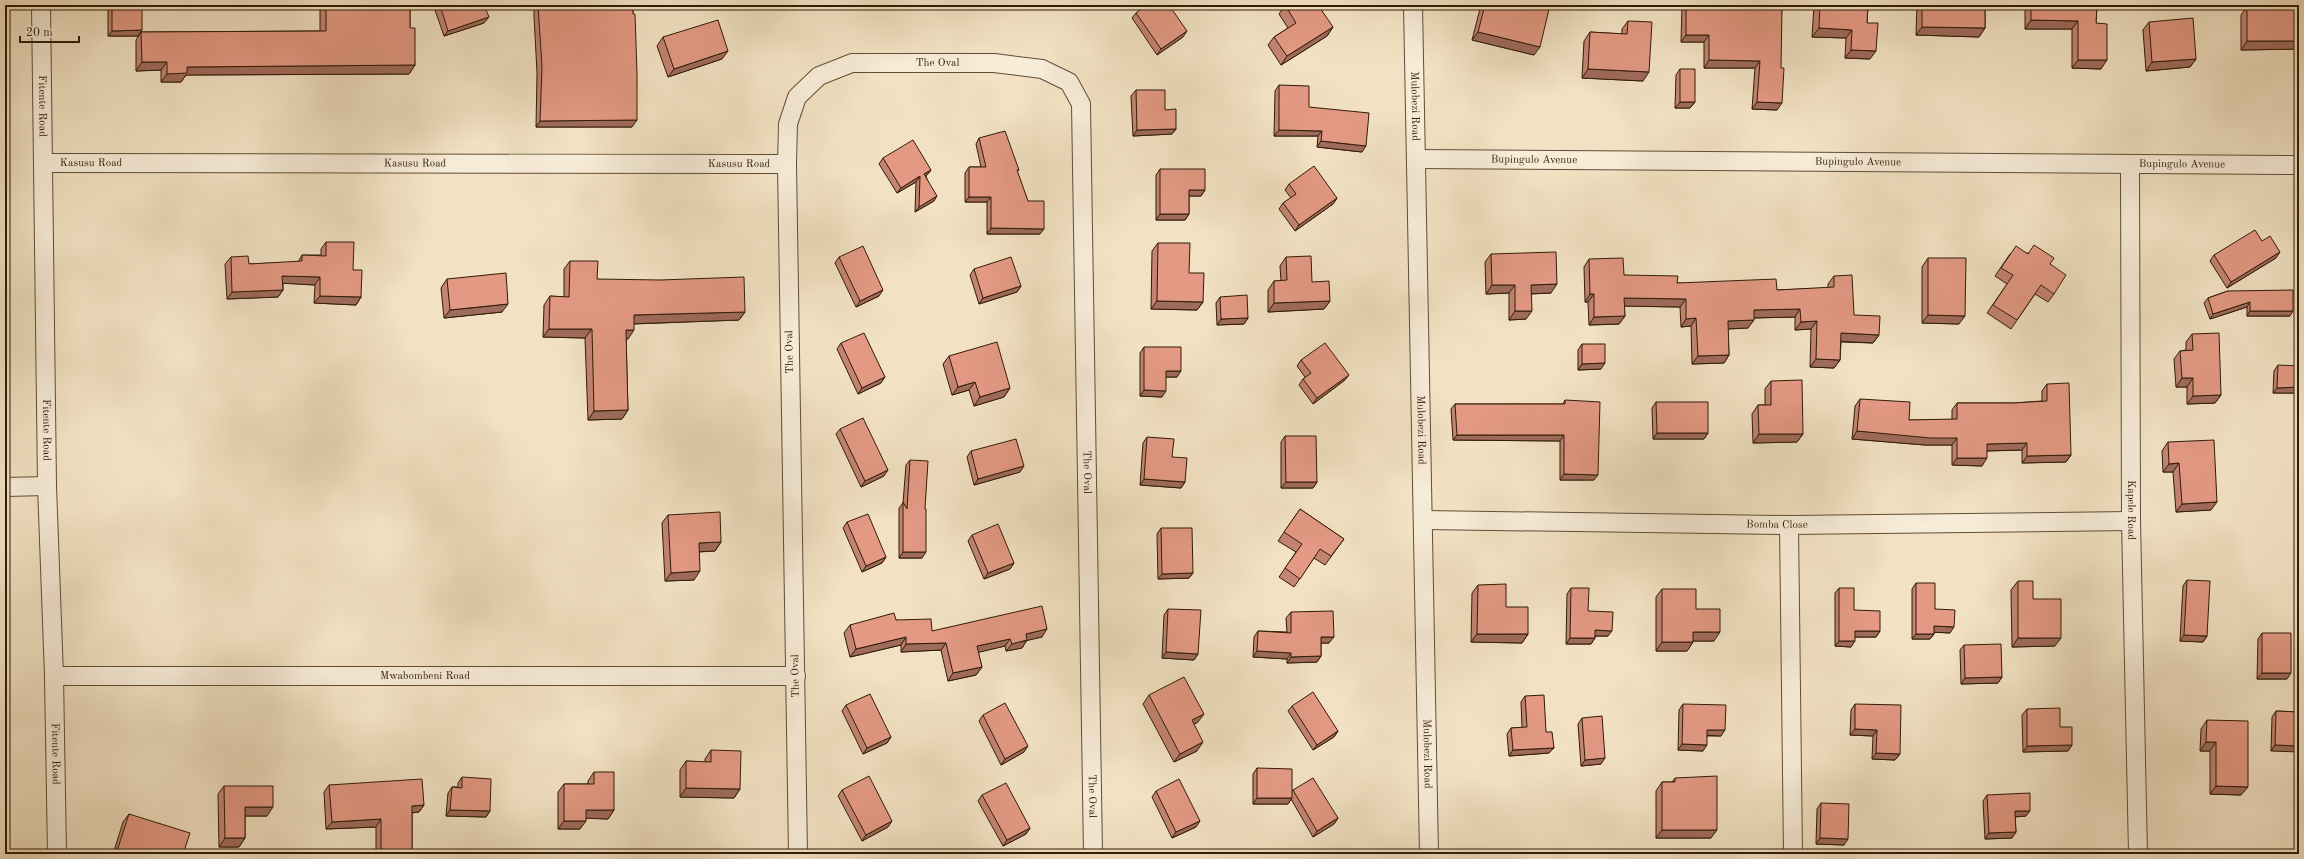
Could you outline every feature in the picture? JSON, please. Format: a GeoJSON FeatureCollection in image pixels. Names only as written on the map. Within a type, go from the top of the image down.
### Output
{"type":"FeatureCollection","features":[{"type":"Feature","properties":{"kind":"street","name":"Fitente Road"},"geometry":{"type":"LineString","coordinates":[[41,5],[47,486],[54,676],[56,854]]}},
{"type":"Feature","properties":{"kind":"street","name":"Mulobezi Road"},"geometry":{"type":"LineString","coordinates":[[1413,5],[1424,520],[1429,854]]}},
{"type":"Feature","properties":{"kind":"street","name":"The Oval"},"geometry":{"type":"LineString","coordinates":[[798,854],[787,164],[788,124],[797,97],[819,76],[852,63],[994,63],[1042,69],[1069,82],[1081,104],[1093,854]]}},
{"type":"Feature","properties":{"kind":"street","name":"Bupingulo Avenue"},"geometry":{"type":"LineString","coordinates":[[1416,159],[2299,165]]}},
{"type":"Feature","properties":{"kind":"street","name":"Kasusu Road"},"geometry":{"type":"LineString","coordinates":[[43,163],[787,164]]}},
{"type":"Feature","properties":{"kind":"street","name":"Kapele Road"},"geometry":{"type":"LineString","coordinates":[[2130,165],[2131,522],[2138,854]]}},
{"type":"Feature","properties":{"kind":"street"},"geometry":{"type":"LineString","coordinates":[[5,487],[47,486]]}},
{"type":"Feature","properties":{"kind":"street","name":"Bomba Close"},"geometry":{"type":"LineString","coordinates":[[1424,520],[1789,525],[2131,522]]}},
{"type":"Feature","properties":{"kind":"street"},"geometry":{"type":"LineString","coordinates":[[1789,525],[1793,854]]}},
{"type":"Feature","properties":{"kind":"street","name":"Mwabombeni Road"},"geometry":{"type":"LineString","coordinates":[[54,676],[796,676]]}},
{"type":"Feature","properties":{"kind":"building"},"geometry":{"type":"Polygon","coordinates":[[[112,5],[142,5],[142,30],[112,31],[112,5]]]}},
{"type":"Feature","properties":{"kind":"building"},"geometry":{"type":"Polygon","coordinates":[[[326,5],[410,5],[410,28],[415,28],[415,65],[187,67],[187,73],[167,74],[167,62],[142,62],[141,32],[326,31],[326,5]]]}},
{"type":"Feature","properties":{"kind":"building"},"geometry":{"type":"Polygon","coordinates":[[[440,5],[484,5],[489,17],[448,31],[440,5]]]}},
{"type":"Feature","properties":{"kind":"building"},"geometry":{"type":"Polygon","coordinates":[[[538,5],[633,5],[633,14],[635,14],[637,120],[540,121],[542,67],[538,5]]]}},
{"type":"Feature","properties":{"kind":"building"},"geometry":{"type":"Polygon","coordinates":[[[1147,5],[1169,5],[1187,31],[1161,49],[1136,13],[1147,5]]]}},
{"type":"Feature","properties":{"kind":"building"},"geometry":{"type":"Polygon","coordinates":[[[1285,5],[1318,5],[1333,27],[1287,56],[1274,37],[1296,23],[1285,5]]]}},
{"type":"Feature","properties":{"kind":"building"},"geometry":{"type":"Polygon","coordinates":[[[1485,5],[1550,5],[1540,47],[1478,32],[1485,5]]]}},
{"type":"Feature","properties":{"kind":"building"},"geometry":{"type":"Polygon","coordinates":[[[1686,5],[1782,5],[1781,68],[1784,68],[1782,103],[1757,102],[1760,61],[1709,60],[1709,35],[1686,35],[1686,5]]]}},
{"type":"Feature","properties":{"kind":"building"},"geometry":{"type":"Polygon","coordinates":[[[1820,5],[1868,5],[1867,23],[1878,23],[1876,51],[1851,50],[1852,30],[1819,28],[1820,5]]]}},
{"type":"Feature","properties":{"kind":"building"},"geometry":{"type":"Polygon","coordinates":[[[1922,5],[1985,5],[1985,28],[1922,27],[1922,5]]]}},
{"type":"Feature","properties":{"kind":"building"},"geometry":{"type":"Polygon","coordinates":[[[2031,5],[2097,5],[2096,23],[2107,24],[2107,60],[2078,60],[2078,21],[2031,20],[2031,5]]]}},
{"type":"Feature","properties":{"kind":"building"},"geometry":{"type":"Polygon","coordinates":[[[2299,5],[2299,41],[2247,41],[2247,6],[2299,5]]]}},
{"type":"Feature","properties":{"kind":"building"},"geometry":{"type":"Polygon","coordinates":[[[2193,18],[2196,59],[2152,62],[2149,22],[2193,18]]]}},
{"type":"Feature","properties":{"kind":"building"},"geometry":{"type":"Polygon","coordinates":[[[718,20],[728,51],[674,69],[663,37],[718,20]]]}},
{"type":"Feature","properties":{"kind":"building"},"geometry":{"type":"Polygon","coordinates":[[[1628,21],[1652,22],[1649,72],[1588,69],[1590,32],[1627,34],[1628,21]]]}},
{"type":"Feature","properties":{"kind":"building"},"geometry":{"type":"Polygon","coordinates":[[[1680,69],[1695,69],[1695,102],[1680,102],[1680,69]]]}},
{"type":"Feature","properties":{"kind":"building"},"geometry":{"type":"Polygon","coordinates":[[[1279,85],[1309,86],[1309,107],[1369,113],[1366,146],[1321,141],[1322,131],[1279,130],[1279,85]]]}},
{"type":"Feature","properties":{"kind":"building"},"geometry":{"type":"Polygon","coordinates":[[[1136,90],[1165,90],[1165,110],[1176,109],[1176,129],[1137,130],[1136,90]]]}},
{"type":"Feature","properties":{"kind":"building"},"geometry":{"type":"Polygon","coordinates":[[[1005,131],[1028,201],[1044,201],[1044,229],[991,228],[991,197],[969,197],[969,167],[986,167],[979,138],[1005,131]]]}},
{"type":"Feature","properties":{"kind":"building"},"geometry":{"type":"Polygon","coordinates":[[[913,140],[931,170],[924,174],[937,196],[919,207],[920,176],[901,188],[883,158],[913,140]]]}},
{"type":"Feature","properties":{"kind":"building"},"geometry":{"type":"Polygon","coordinates":[[[1314,166],[1337,198],[1299,225],[1283,203],[1296,194],[1289,184],[1314,166]]]}},
{"type":"Feature","properties":{"kind":"building"},"geometry":{"type":"Polygon","coordinates":[[[1160,169],[1205,169],[1205,190],[1189,190],[1189,214],[1160,214],[1160,169]]]}},
{"type":"Feature","properties":{"kind":"building"},"geometry":{"type":"Polygon","coordinates":[[[2255,230],[2262,241],[2270,236],[2280,252],[2231,282],[2214,255],[2255,230]]]}},
{"type":"Feature","properties":{"kind":"building"},"geometry":{"type":"Polygon","coordinates":[[[326,242],[354,242],[353,270],[362,270],[361,297],[320,296],[320,277],[282,276],[283,290],[232,292],[231,257],[248,256],[249,264],[302,261],[302,255],[326,256],[326,242]]]}},
{"type":"Feature","properties":{"kind":"building"},"geometry":{"type":"Polygon","coordinates":[[[1158,243],[1190,243],[1189,273],[1204,273],[1203,302],[1157,301],[1158,243]]]}},
{"type":"Feature","properties":{"kind":"building"},"geometry":{"type":"Polygon","coordinates":[[[2034,245],[2054,258],[2050,264],[2066,275],[2054,294],[2041,285],[2017,320],[1993,305],[2013,275],[2001,268],[2016,246],[2028,254],[2034,245]]]}},
{"type":"Feature","properties":{"kind":"building"},"geometry":{"type":"Polygon","coordinates":[[[863,246],[883,290],[860,301],[839,257],[863,246]]]}},
{"type":"Feature","properties":{"kind":"building"},"geometry":{"type":"Polygon","coordinates":[[[1556,252],[1557,284],[1531,285],[1532,311],[1515,311],[1515,285],[1492,285],[1491,254],[1556,252]]]}},
{"type":"Feature","properties":{"kind":"building"},"geometry":{"type":"Polygon","coordinates":[[[1311,256],[1312,282],[1329,281],[1330,301],[1274,303],[1274,281],[1287,280],[1286,257],[1311,256]]]}},
{"type":"Feature","properties":{"kind":"building"},"geometry":{"type":"Polygon","coordinates":[[[1011,257],[1021,286],[983,298],[974,269],[1011,257]]]}},
{"type":"Feature","properties":{"kind":"building"},"geometry":{"type":"Polygon","coordinates":[[[1623,258],[1624,275],[1678,276],[1677,283],[1776,279],[1777,290],[1834,287],[1834,276],[1852,275],[1854,315],[1880,316],[1879,335],[1841,333],[1840,360],[1816,359],[1817,321],[1801,322],[1800,309],[1754,310],[1754,320],[1728,321],[1729,355],[1698,356],[1696,318],[1686,319],[1686,299],[1624,298],[1625,316],[1594,317],[1594,294],[1590,294],[1589,259],[1623,258]]]}},
{"type":"Feature","properties":{"kind":"building"},"geometry":{"type":"Polygon","coordinates":[[[1928,258],[1966,258],[1965,316],[1928,315],[1928,258]]]}},
{"type":"Feature","properties":{"kind":"building"},"geometry":{"type":"Polygon","coordinates":[[[570,261],[598,261],[597,279],[660,280],[744,277],[745,312],[634,315],[634,330],[626,330],[628,410],[594,411],[592,329],[549,329],[550,296],[569,297],[570,261]]]}},
{"type":"Feature","properties":{"kind":"building"},"geometry":{"type":"Polygon","coordinates":[[[506,273],[508,304],[450,310],[447,279],[506,273]]]}},
{"type":"Feature","properties":{"kind":"building"},"geometry":{"type":"Polygon","coordinates":[[[2293,290],[2293,311],[2250,311],[2250,302],[2213,314],[2208,298],[2228,291],[2293,290]]]}},
{"type":"Feature","properties":{"kind":"building"},"geometry":{"type":"Polygon","coordinates":[[[1247,295],[1248,318],[1221,319],[1220,297],[1247,295]]]}},
{"type":"Feature","properties":{"kind":"building"},"geometry":{"type":"Polygon","coordinates":[[[864,333],[885,377],[862,388],[841,343],[864,333]]]}},
{"type":"Feature","properties":{"kind":"building"},"geometry":{"type":"Polygon","coordinates":[[[2219,333],[2221,395],[2193,396],[2193,378],[2182,378],[2180,351],[2193,350],[2192,334],[2219,333]]]}},
{"type":"Feature","properties":{"kind":"building"},"geometry":{"type":"Polygon","coordinates":[[[997,342],[1010,388],[980,397],[975,382],[958,387],[949,356],[997,342]]]}},
{"type":"Feature","properties":{"kind":"building"},"geometry":{"type":"Polygon","coordinates":[[[1325,343],[1349,375],[1317,398],[1303,379],[1311,373],[1301,360],[1325,343]]]}},
{"type":"Feature","properties":{"kind":"building"},"geometry":{"type":"Polygon","coordinates":[[[1582,344],[1605,344],[1605,363],[1582,364],[1582,344]]]}},
{"type":"Feature","properties":{"kind":"building"},"geometry":{"type":"Polygon","coordinates":[[[1144,347],[1181,347],[1181,371],[1166,371],[1166,391],[1144,390],[1144,347]]]}},
{"type":"Feature","properties":{"kind":"building"},"geometry":{"type":"Polygon","coordinates":[[[2278,365],[2299,366],[2299,387],[2277,388],[2278,365]]]}},
{"type":"Feature","properties":{"kind":"building"},"geometry":{"type":"Polygon","coordinates":[[[1802,380],[1803,434],[1759,434],[1758,405],[1771,405],[1771,381],[1802,380]]]}},
{"type":"Feature","properties":{"kind":"building"},"geometry":{"type":"Polygon","coordinates":[[[2069,383],[2071,455],[2027,456],[2027,443],[1987,444],[1987,458],[1957,458],[1957,438],[1930,438],[1857,431],[1860,399],[1910,402],[1909,420],[1957,419],[1957,403],[2014,403],[2047,401],[2047,384],[2069,383]]]}},
{"type":"Feature","properties":{"kind":"building"},"geometry":{"type":"Polygon","coordinates":[[[1565,400],[1600,402],[1598,475],[1564,474],[1564,435],[1457,435],[1455,404],[1565,404],[1565,400]]]}},
{"type":"Feature","properties":{"kind":"building"},"geometry":{"type":"Polygon","coordinates":[[[1656,402],[1708,402],[1708,433],[1657,433],[1656,402]]]}},
{"type":"Feature","properties":{"kind":"building"},"geometry":{"type":"Polygon","coordinates":[[[863,418],[888,470],[865,481],[840,429],[863,418]]]}},
{"type":"Feature","properties":{"kind":"building"},"geometry":{"type":"Polygon","coordinates":[[[1285,436],[1316,436],[1317,482],[1286,482],[1285,436]]]}},
{"type":"Feature","properties":{"kind":"building"},"geometry":{"type":"Polygon","coordinates":[[[1147,437],[1174,439],[1172,457],[1187,458],[1185,482],[1144,479],[1147,437]]]}},
{"type":"Feature","properties":{"kind":"building"},"geometry":{"type":"Polygon","coordinates":[[[1016,439],[1024,466],[978,479],[971,451],[1016,439]]]}},
{"type":"Feature","properties":{"kind":"building"},"geometry":{"type":"Polygon","coordinates":[[[2214,440],[2217,502],[2182,504],[2179,463],[2169,464],[2168,442],[2214,440]]]}},
{"type":"Feature","properties":{"kind":"building"},"geometry":{"type":"Polygon","coordinates":[[[910,460],[928,461],[925,509],[926,552],[903,552],[903,502],[907,509],[910,460]]]}},
{"type":"Feature","properties":{"kind":"building"},"geometry":{"type":"Polygon","coordinates":[[[1300,509],[1344,539],[1331,556],[1320,549],[1300,579],[1285,568],[1302,544],[1284,532],[1300,509]]]}},
{"type":"Feature","properties":{"kind":"building"},"geometry":{"type":"Polygon","coordinates":[[[720,512],[721,542],[699,543],[700,571],[671,573],[668,515],[720,512]]]}},
{"type":"Feature","properties":{"kind":"building"},"geometry":{"type":"Polygon","coordinates":[[[868,514],[886,557],[866,566],[847,522],[868,514]]]}},
{"type":"Feature","properties":{"kind":"building"},"geometry":{"type":"Polygon","coordinates":[[[998,524],[1014,563],[988,573],[972,535],[998,524]]]}},
{"type":"Feature","properties":{"kind":"building"},"geometry":{"type":"Polygon","coordinates":[[[1161,528],[1192,528],[1193,573],[1162,574],[1161,528]]]}},
{"type":"Feature","properties":{"kind":"building"},"geometry":{"type":"Polygon","coordinates":[[[2187,580],[2210,581],[2207,636],[2184,635],[2187,580]]]}},
{"type":"Feature","properties":{"kind":"building"},"geometry":{"type":"Polygon","coordinates":[[[2018,581],[2033,581],[2033,599],[2061,599],[2061,638],[2018,638],[2018,581]]]}},
{"type":"Feature","properties":{"kind":"building"},"geometry":{"type":"Polygon","coordinates":[[[1916,583],[1935,583],[1935,609],[1955,610],[1954,627],[1934,626],[1934,634],[1916,634],[1916,583]]]}},
{"type":"Feature","properties":{"kind":"building"},"geometry":{"type":"Polygon","coordinates":[[[1506,584],[1506,607],[1528,607],[1528,634],[1477,634],[1478,585],[1506,584]]]}},
{"type":"Feature","properties":{"kind":"building"},"geometry":{"type":"Polygon","coordinates":[[[1571,588],[1589,588],[1588,611],[1613,612],[1612,631],[1595,630],[1595,638],[1570,638],[1571,588]]]}},
{"type":"Feature","properties":{"kind":"building"},"geometry":{"type":"Polygon","coordinates":[[[1839,588],[1854,588],[1854,610],[1880,611],[1880,631],[1855,631],[1855,641],[1839,641],[1839,588]]]}},
{"type":"Feature","properties":{"kind":"building"},"geometry":{"type":"Polygon","coordinates":[[[1662,589],[1696,589],[1696,609],[1720,609],[1720,632],[1693,632],[1693,642],[1662,642],[1662,589]]]}},
{"type":"Feature","properties":{"kind":"building"},"geometry":{"type":"Polygon","coordinates":[[[1042,606],[1047,629],[1026,634],[1027,640],[1012,644],[1010,639],[977,646],[982,667],[953,673],[946,643],[906,644],[906,637],[856,649],[850,625],[894,613],[896,620],[931,619],[932,631],[1042,606]]]}},
{"type":"Feature","properties":{"kind":"building"},"geometry":{"type":"Polygon","coordinates":[[[1168,609],[1201,610],[1198,654],[1166,652],[1168,609]]]}},
{"type":"Feature","properties":{"kind":"building"},"geometry":{"type":"Polygon","coordinates":[[[1333,611],[1334,637],[1321,637],[1321,656],[1291,657],[1291,653],[1257,651],[1258,631],[1291,633],[1291,612],[1333,611]]]}},
{"type":"Feature","properties":{"kind":"building"},"geometry":{"type":"Polygon","coordinates":[[[2262,633],[2291,633],[2291,673],[2262,673],[2262,633]]]}},
{"type":"Feature","properties":{"kind":"building"},"geometry":{"type":"Polygon","coordinates":[[[2001,644],[2002,677],[1965,678],[1964,645],[2001,644]]]}},
{"type":"Feature","properties":{"kind":"building"},"geometry":{"type":"Polygon","coordinates":[[[1184,677],[1204,714],[1192,720],[1203,742],[1180,754],[1149,695],[1184,677]]]}},
{"type":"Feature","properties":{"kind":"building"},"geometry":{"type":"Polygon","coordinates":[[[1313,692],[1338,731],[1317,745],[1292,706],[1313,692]]]}},
{"type":"Feature","properties":{"kind":"building"},"geometry":{"type":"Polygon","coordinates":[[[870,694],[891,737],[867,748],[846,705],[870,694]]]}},
{"type":"Feature","properties":{"kind":"building"},"geometry":{"type":"Polygon","coordinates":[[[1544,695],[1546,732],[1552,732],[1554,748],[1513,750],[1511,728],[1527,727],[1525,696],[1544,695]]]}},
{"type":"Feature","properties":{"kind":"building"},"geometry":{"type":"Polygon","coordinates":[[[1005,703],[1028,746],[1005,759],[983,715],[1005,703]]]}},
{"type":"Feature","properties":{"kind":"building"},"geometry":{"type":"Polygon","coordinates":[[[1683,704],[1726,705],[1725,730],[1707,730],[1707,745],[1682,744],[1683,704]]]}},
{"type":"Feature","properties":{"kind":"building"},"geometry":{"type":"Polygon","coordinates":[[[1855,704],[1901,705],[1900,754],[1876,753],[1877,730],[1855,729],[1855,704]]]}},
{"type":"Feature","properties":{"kind":"building"},"geometry":{"type":"Polygon","coordinates":[[[2060,708],[2060,727],[2072,727],[2072,745],[2027,746],[2027,709],[2060,708]]]}},
{"type":"Feature","properties":{"kind":"building"},"geometry":{"type":"Polygon","coordinates":[[[2276,711],[2299,712],[2299,746],[2275,745],[2276,711]]]}},
{"type":"Feature","properties":{"kind":"building"},"geometry":{"type":"Polygon","coordinates":[[[1602,716],[1605,758],[1585,760],[1582,718],[1602,716]]]}},
{"type":"Feature","properties":{"kind":"building"},"geometry":{"type":"Polygon","coordinates":[[[2207,720],[2248,721],[2248,787],[2216,786],[2216,742],[2206,742],[2207,720]]]}},
{"type":"Feature","properties":{"kind":"building"},"geometry":{"type":"Polygon","coordinates":[[[711,750],[741,751],[740,789],[686,788],[686,761],[711,762],[711,750]]]}},
{"type":"Feature","properties":{"kind":"building"},"geometry":{"type":"Polygon","coordinates":[[[1257,768],[1292,769],[1292,798],[1257,798],[1257,768]]]}},
{"type":"Feature","properties":{"kind":"building"},"geometry":{"type":"Polygon","coordinates":[[[594,772],[614,772],[614,810],[586,810],[586,821],[564,821],[564,784],[594,784],[594,772]]]}},
{"type":"Feature","properties":{"kind":"building"},"geometry":{"type":"Polygon","coordinates":[[[869,776],[892,821],[866,835],[842,790],[869,776]]]}},
{"type":"Feature","properties":{"kind":"building"},"geometry":{"type":"Polygon","coordinates":[[[1717,776],[1717,830],[1662,830],[1662,782],[1675,782],[1675,778],[1717,776]]]}},
{"type":"Feature","properties":{"kind":"building"},"geometry":{"type":"Polygon","coordinates":[[[462,777],[491,779],[490,811],[450,810],[452,787],[462,788],[462,777]]]}},
{"type":"Feature","properties":{"kind":"building"},"geometry":{"type":"Polygon","coordinates":[[[1313,778],[1338,818],[1317,831],[1293,790],[1313,778]]]}},
{"type":"Feature","properties":{"kind":"building"},"geometry":{"type":"Polygon","coordinates":[[[422,779],[424,805],[412,806],[412,854],[381,854],[381,819],[332,822],[329,785],[422,779]]]}},
{"type":"Feature","properties":{"kind":"building"},"geometry":{"type":"Polygon","coordinates":[[[1179,779],[1200,821],[1176,832],[1156,791],[1179,779]]]}},
{"type":"Feature","properties":{"kind":"building"},"geometry":{"type":"Polygon","coordinates":[[[1006,783],[1030,828],[1007,840],[982,795],[1006,783]]]}},
{"type":"Feature","properties":{"kind":"building"},"geometry":{"type":"Polygon","coordinates":[[[224,786],[273,786],[273,807],[245,807],[245,838],[225,838],[224,786]]]}},
{"type":"Feature","properties":{"kind":"building"},"geometry":{"type":"Polygon","coordinates":[[[2030,793],[2030,811],[2015,811],[2016,832],[1989,833],[1987,795],[2030,793]]]}},
{"type":"Feature","properties":{"kind":"building"},"geometry":{"type":"Polygon","coordinates":[[[1821,803],[1849,804],[1848,839],[1820,838],[1821,803]]]}},
{"type":"Feature","properties":{"kind":"building"},"geometry":{"type":"Polygon","coordinates":[[[129,814],[190,833],[183,854],[141,854],[135,852],[135,854],[116,854],[129,814]]]}},
{"type":"Feature","properties":{"kind":"building"},"geometry":{"type":"Polygon","coordinates":[[[2245,852],[2245,854],[2208,854],[2245,852]]]}}]}
